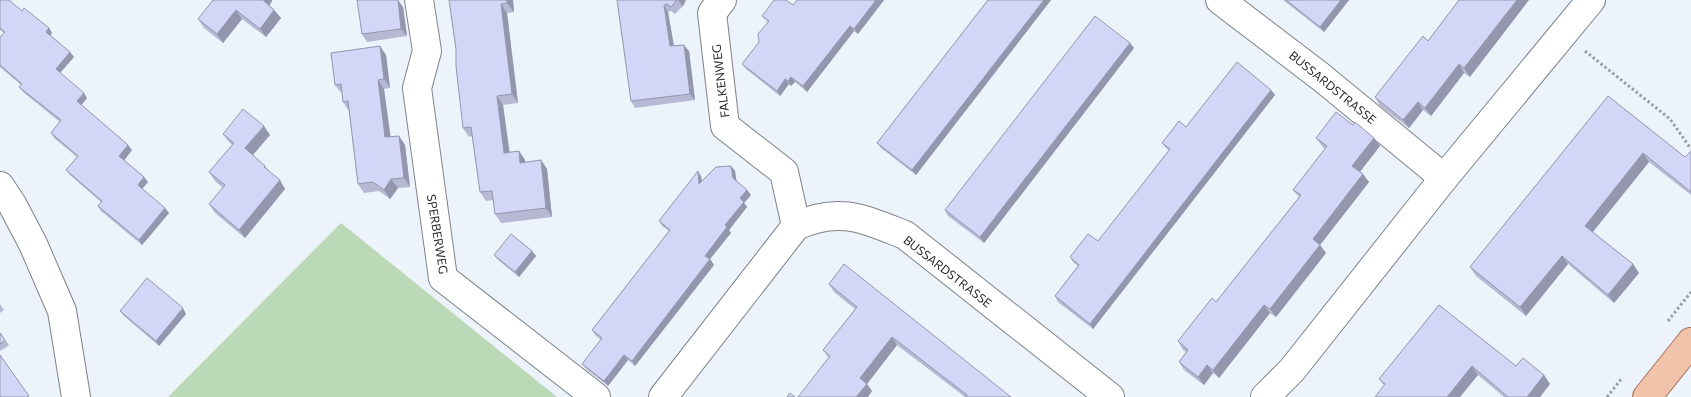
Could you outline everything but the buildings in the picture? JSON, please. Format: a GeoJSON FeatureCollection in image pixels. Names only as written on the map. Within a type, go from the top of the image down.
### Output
{"type":"FeatureCollection","features":[{"type":"Feature","properties":{"kind":"main road"},"geometry":{"type":"LineString","coordinates":[[1647,397],[1691,342]]}},
{"type":"Feature","properties":{"kind":"street","name":"SPERBERWEG"},"geometry":{"type":"LineString","coordinates":[[419,0],[427,51],[417,88],[443,278],[596,397]]}},
{"type":"Feature","properties":{"kind":"street","name":"FALKENWEG"},"geometry":{"type":"LineString","coordinates":[[722,0],[712,13],[725,126],[784,172],[796,226]]}},
{"type":"Feature","properties":{"kind":"street","name":"BUSSARDSTRASSE"},"geometry":{"type":"LineString","coordinates":[[1220,0],[1321,77],[1444,178]]}},
{"type":"Feature","properties":{"kind":"street"},"geometry":{"type":"LineString","coordinates":[[1265,397],[1292,370],[1444,178],[1591,0]]}},
{"type":"Feature","properties":{"kind":"street"},"geometry":{"type":"LineString","coordinates":[[0,186],[34,244],[62,311],[76,397]]}},
{"type":"Feature","properties":{"kind":"street","name":"BUSSARDSTRASSE"},"geometry":{"type":"LineString","coordinates":[[796,226],[812,218],[830,215],[851,216],[870,221],[905,235],[1110,397]]}},
{"type":"Feature","properties":{"kind":"street"},"geometry":{"type":"LineString","coordinates":[[663,397],[796,226]]}},
{"type":"Feature","properties":{"kind":"path"},"geometry":{"type":"LineString","coordinates":[[1563,33],[1670,119],[1691,150]]}},
{"type":"Feature","properties":{"kind":"green space"},"geometry":{"type":"Polygon","coordinates":[[[341,223],[557,397],[168,397],[341,223]]]}}]}
